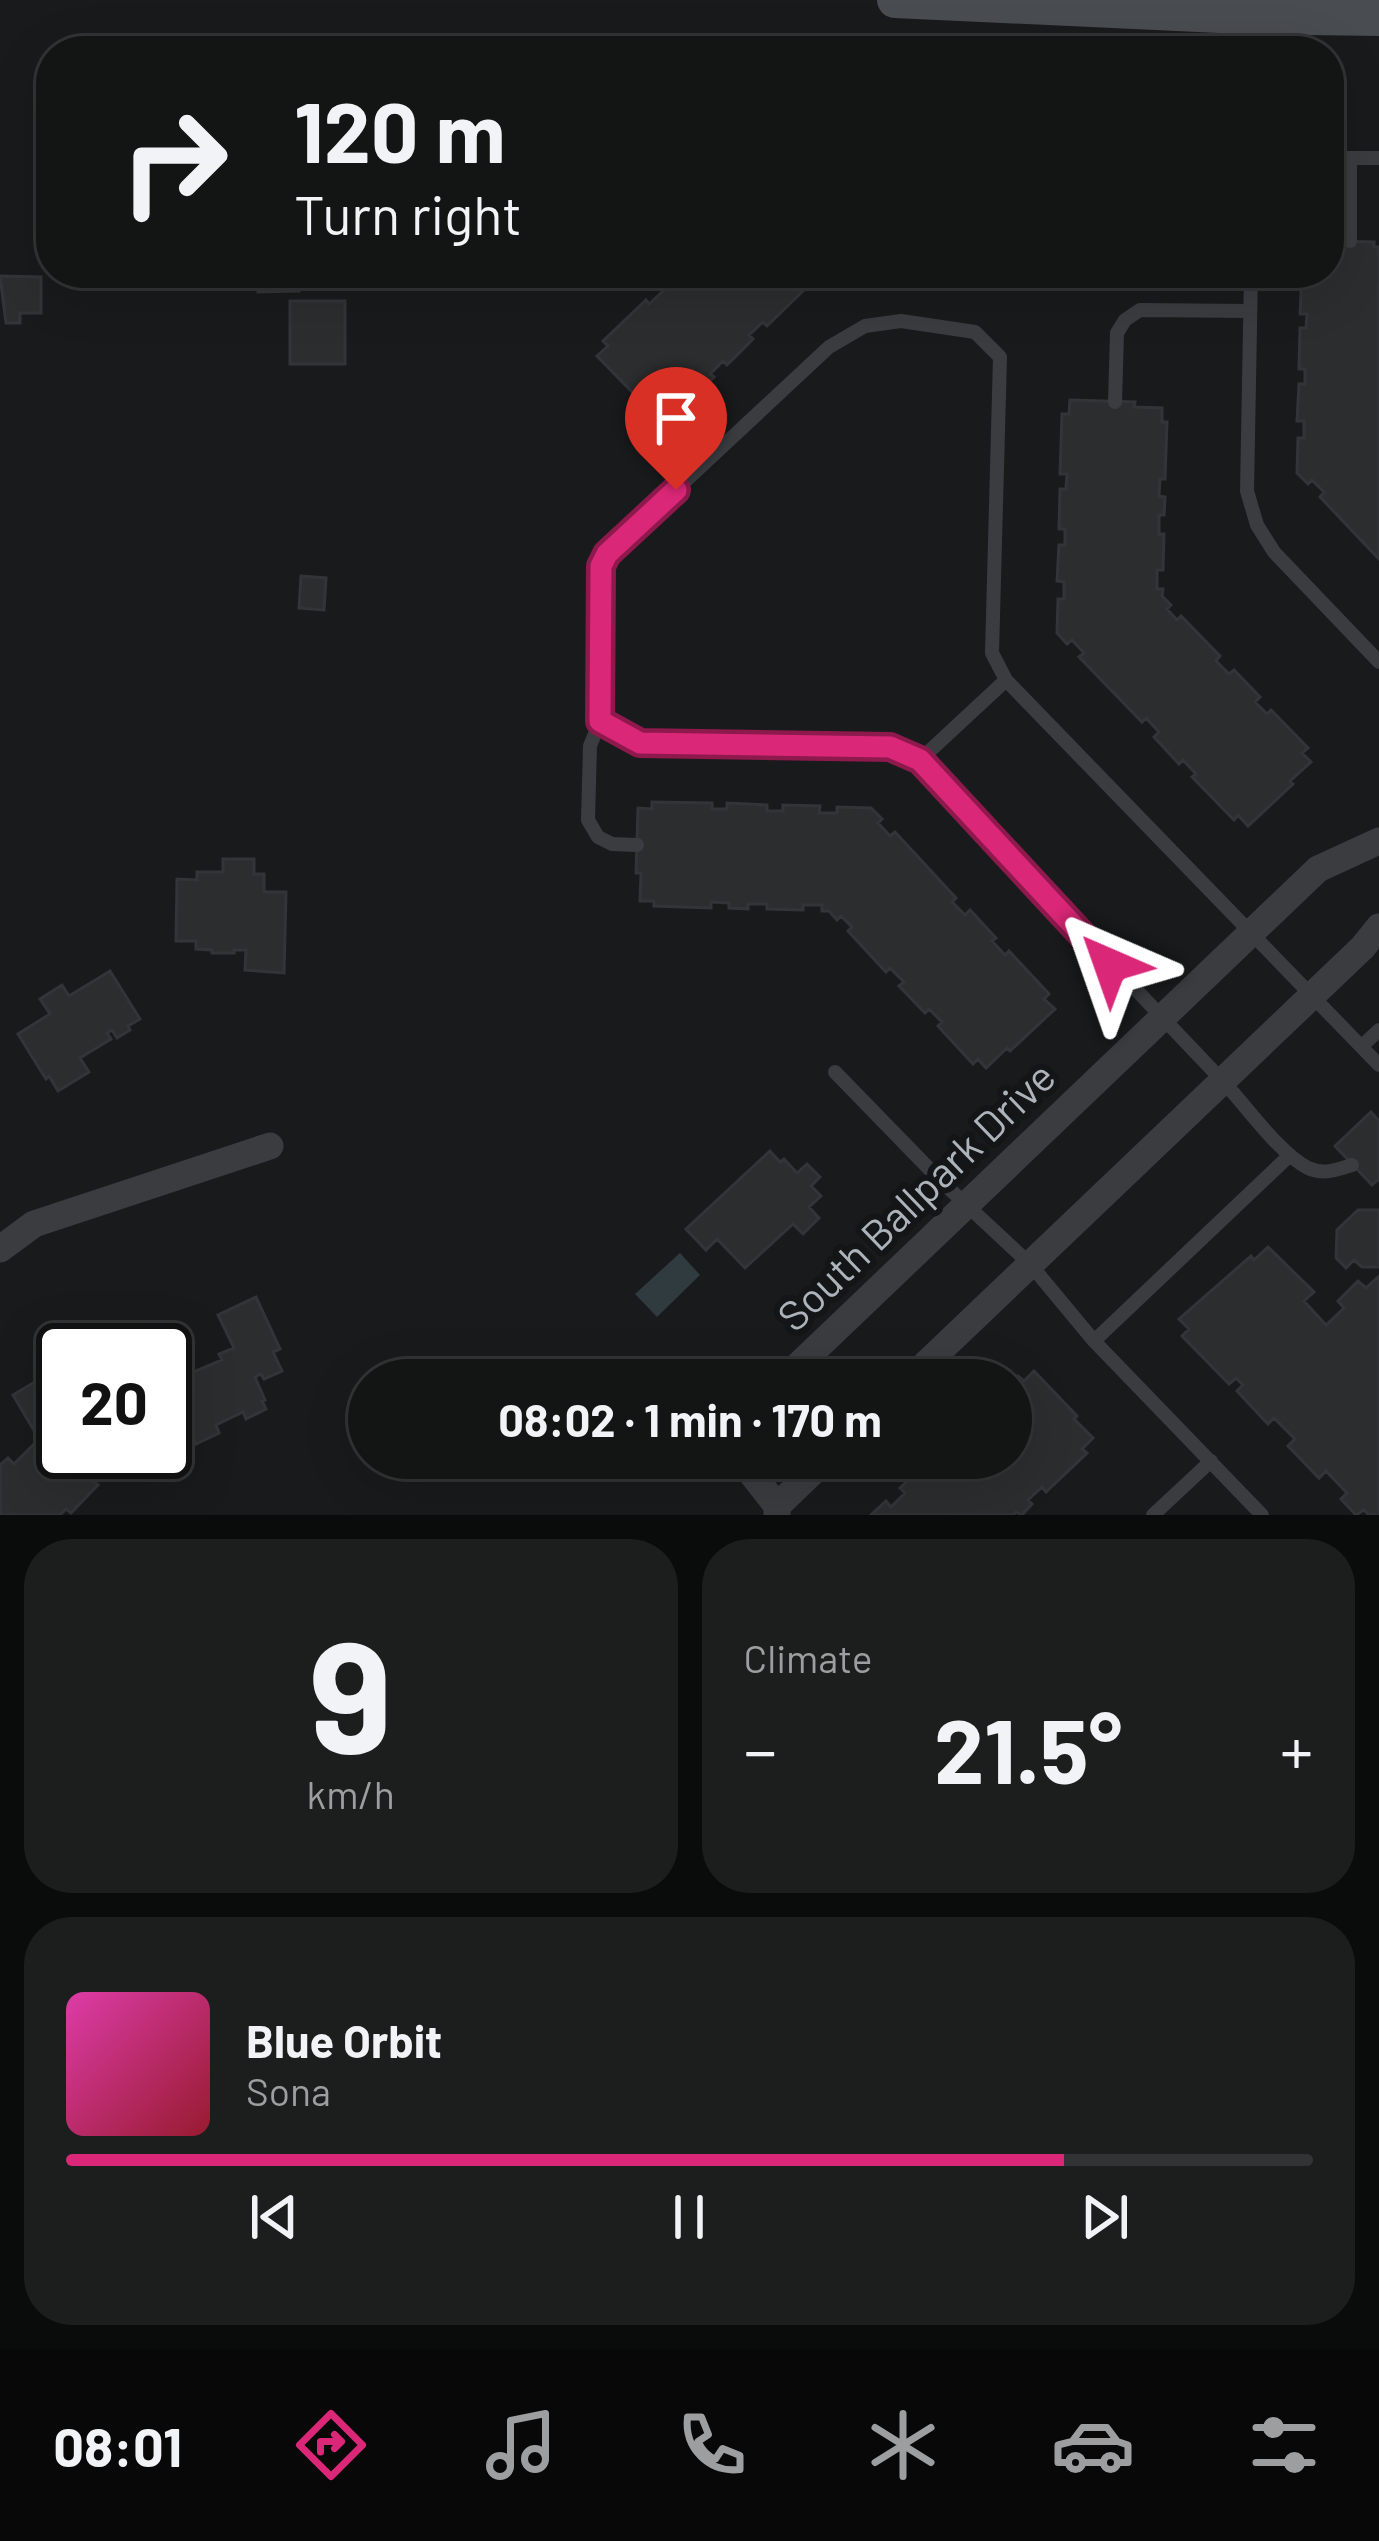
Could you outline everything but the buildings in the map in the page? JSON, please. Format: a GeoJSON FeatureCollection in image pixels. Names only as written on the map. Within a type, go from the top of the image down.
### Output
{"type":"FeatureCollection","features":[{"type":"Feature","properties":{"kind":"main road"},"geometry":{"type":"LineString","coordinates":[[896,0],[1257,34],[1379,18]]}},
{"type":"Feature","properties":{"kind":"street","name":"South Ballpark Drive"},"geometry":{"type":"LineString","coordinates":[[805,1359],[1318,869],[1379,841]]}},
{"type":"Feature","properties":{"kind":"street"},"geometry":{"type":"LineString","coordinates":[[931,1359],[1379,927]]}},
{"type":"Feature","properties":{"kind":"street"},"geometry":{"type":"LineString","coordinates":[[0,1249],[34,1224],[270,1146]]}},
{"type":"Feature","properties":{"kind":"street"},"geometry":{"type":"LineString","coordinates":[[755,1479],[777,1510],[807,1479]]}},
{"type":"Feature","properties":{"kind":"lane"},"geometry":{"type":"LineString","coordinates":[[1344,158],[1379,158]]}},
{"type":"Feature","properties":{"kind":"lane"},"geometry":{"type":"LineString","coordinates":[[1350,241],[1351,158]]}},
{"type":"Feature","properties":{"kind":"lane"},"geometry":{"type":"LineString","coordinates":[[1251,288],[1247,491],[1257,525],[1274,552],[1379,662]]}},
{"type":"Feature","properties":{"kind":"lane"},"geometry":{"type":"LineString","coordinates":[[1115,402],[1118,333],[1125,320],[1140,310],[1250,311]]}},
{"type":"Feature","properties":{"kind":"lane"},"geometry":{"type":"LineString","coordinates":[[637,845],[612,844],[598,837],[588,820],[590,746],[600,721],[601,566],[607,554],[830,347],[865,326],[901,321],[975,332],[1000,357],[992,653],[1006,680],[1379,1066]]}},
{"type":"Feature","properties":{"kind":"lane"},"geometry":{"type":"LineString","coordinates":[[920,760],[1006,680]]}},
{"type":"Feature","properties":{"kind":"lane"},"geometry":{"type":"LineString","coordinates":[[600,721],[640,743],[890,747],[920,760],[1290,1156],[1312,1170],[1332,1172],[1352,1165]]}},
{"type":"Feature","properties":{"kind":"lane"},"geometry":{"type":"LineString","coordinates":[[1362,1046],[1379,1030]]}},
{"type":"Feature","properties":{"kind":"lane"},"geometry":{"type":"LineString","coordinates":[[835,1072],[1030,1264],[1094,1341],[1262,1515]]}},
{"type":"Feature","properties":{"kind":"lane"},"geometry":{"type":"LineString","coordinates":[[1094,1341],[1290,1156]]}},
{"type":"Feature","properties":{"kind":"lane"},"geometry":{"type":"LineString","coordinates":[[1153,1515],[1211,1461]]}},
{"type":"Feature","properties":{"kind":"shaded area"},"geometry":{"type":"Polygon","coordinates":[[[680,1253],[700,1275],[657,1317],[635,1294],[680,1253]]]}},
{"type":"Feature","properties":{"kind":"route"},"geometry":{"type":"LineString","coordinates":[[676,490],[607,554],[601,566],[600,721],[640,743],[890,747],[920,760],[1110,965]]}}]}
